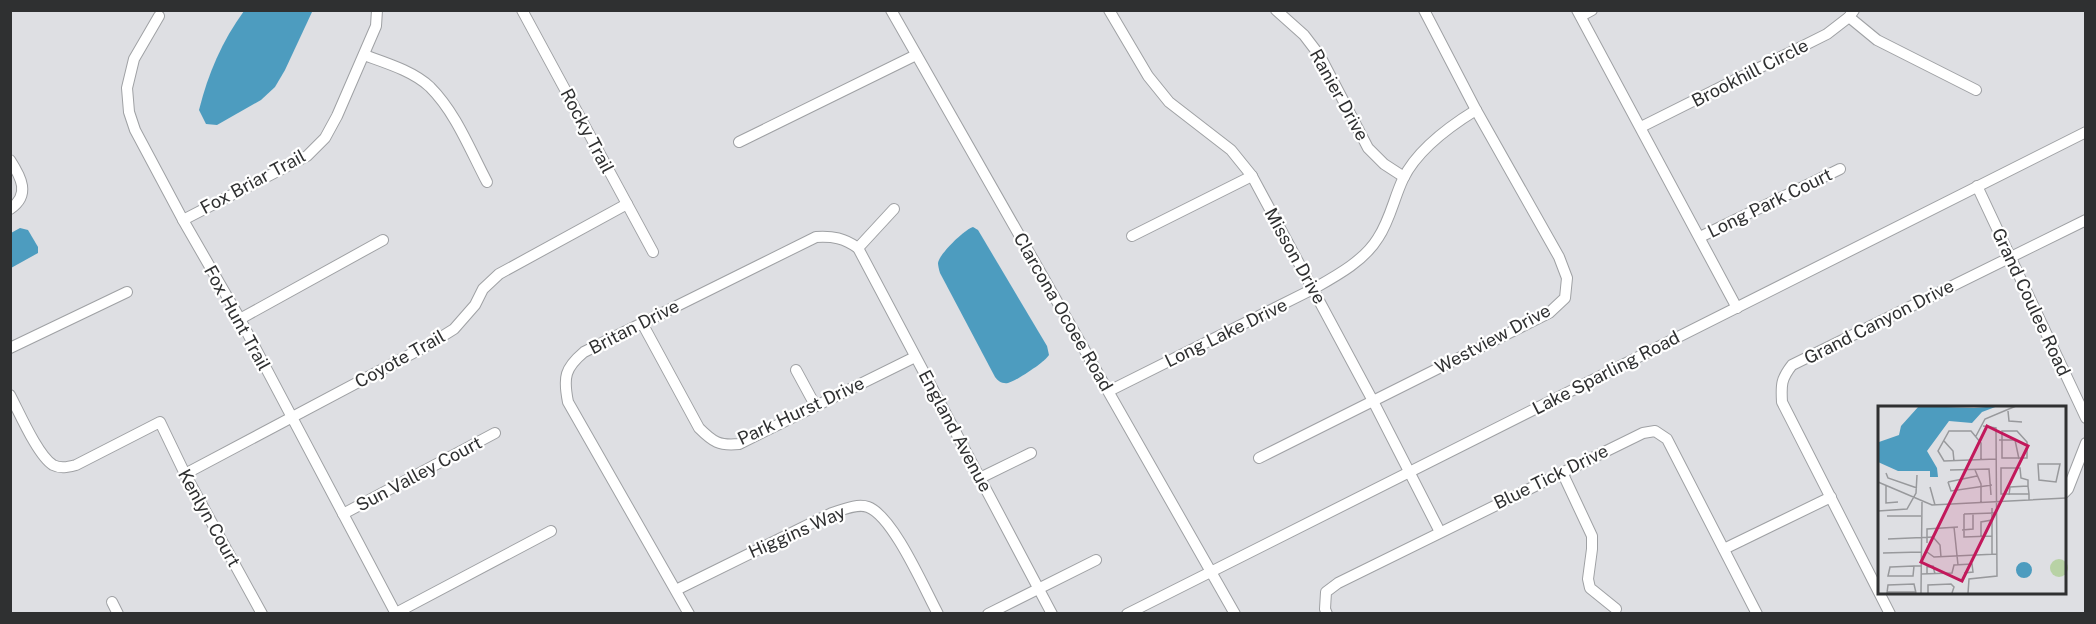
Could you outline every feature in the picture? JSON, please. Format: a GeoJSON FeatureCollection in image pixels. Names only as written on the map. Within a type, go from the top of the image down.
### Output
{"type":"FeatureCollection","features":[{"type":"Feature","properties":{"kind":"street","name":"Fox Briar Trail"},"geometry":{"type":"LineString","coordinates":[[183,220],[307,156],[325,138],[376,26],[377,10]]}},
{"type":"Feature","properties":{"kind":"street","name":"Rocky Trail"},"geometry":{"type":"LineString","coordinates":[[522,10],[653,252]]}},
{"type":"Feature","properties":{"kind":"street","name":"Clarcona Ocoee Road"},"geometry":{"type":"LineString","coordinates":[[891,10],[1235,614]]}},
{"type":"Feature","properties":{"kind":"street","name":"Misson Drive"},"geometry":{"type":"LineString","coordinates":[[1109,10],[1148,76],[1169,102],[1231,150],[1252,176],[1373,401],[1440,532]]}},
{"type":"Feature","properties":{"kind":"street","name":"Ranier Drive"},"geometry":{"type":"LineString","coordinates":[[1276,10],[1304,35],[1320,56],[1368,148],[1384,164],[1404,177]]}},
{"type":"Feature","properties":{"kind":"street","name":"Westview Drive"},"geometry":{"type":"LineString","coordinates":[[1259,458],[1549,313],[1565,298],[1567,278],[1559,257],[1476,110],[1424,10]]}},
{"type":"Feature","properties":{"kind":"street"},"geometry":{"type":"LineString","coordinates":[[1592,10],[1579,13],[1737,308]]}},
{"type":"Feature","properties":{"kind":"street"},"geometry":{"type":"LineString","coordinates":[[1851,14],[1877,40],[1976,90]]}},
{"type":"Feature","properties":{"kind":"street","name":"Brookhill Circle"},"geometry":{"type":"LineString","coordinates":[[1641,127],[1827,34],[1851,14]]}},
{"type":"Feature","properties":{"kind":"street","name":"Fox Hunt Trail"},"geometry":{"type":"LineString","coordinates":[[159,16],[134,59],[127,88],[129,112],[135,130],[240,320],[396,613]]}},
{"type":"Feature","properties":{"kind":"street"},"geometry":{"type":"LineString","coordinates":[[739,142],[916,54]]}},
{"type":"Feature","properties":{"kind":"street"},"geometry":{"type":"LineString","coordinates":[[364,55],[404,70],[429,86],[450,111],[487,182]]}},
{"type":"Feature","properties":{"kind":"street","name":"Long Lake Drive"},"geometry":{"type":"LineString","coordinates":[[1109,391],[1313,290],[1339,274],[1378,240],[1404,177],[1425,150],[1449,127],[1476,110]]}},
{"type":"Feature","properties":{"kind":"street","name":"Lake Sparling Road"},"geometry":{"type":"LineString","coordinates":[[1127,614],[2085,132]]}},
{"type":"Feature","properties":{"kind":"street"},"geometry":{"type":"LineString","coordinates":[[10,160],[21,178],[23,189],[18,204],[10,209]]}},
{"type":"Feature","properties":{"kind":"street","name":"Long Park Court"},"geometry":{"type":"LineString","coordinates":[[1700,237],[1840,169]]}},
{"type":"Feature","properties":{"kind":"street"},"geometry":{"type":"LineString","coordinates":[[1132,236],[1252,176]]}},
{"type":"Feature","properties":{"kind":"street","name":"Grand Coulee Road"},"geometry":{"type":"LineString","coordinates":[[1977,186],[2085,418]]}},
{"type":"Feature","properties":{"kind":"street","name":"Coyote Trail"},"geometry":{"type":"LineString","coordinates":[[184,474],[430,344],[454,329],[475,305],[483,289],[499,274],[627,204]]}},
{"type":"Feature","properties":{"kind":"street"},"geometry":{"type":"LineString","coordinates":[[858,248],[894,209]]}},
{"type":"Feature","properties":{"kind":"street","name":"Grand Canyon Drive"},"geometry":{"type":"LineString","coordinates":[[1878,589],[1782,402],[1783,377],[1792,365],[2085,219]]}},
{"type":"Feature","properties":{"kind":"street","name":"Britan Drive"},"geometry":{"type":"LineString","coordinates":[[689,614],[568,402],[564,384],[569,364],[584,352],[816,237],[835,236],[858,248]]}},
{"type":"Feature","properties":{"kind":"street"},"geometry":{"type":"LineString","coordinates":[[240,320],[383,240]]}},
{"type":"Feature","properties":{"kind":"street","name":"England Avenue"},"geometry":{"type":"LineString","coordinates":[[858,248],[1052,614]]}},
{"type":"Feature","properties":{"kind":"street"},"geometry":{"type":"LineString","coordinates":[[10,348],[127,292]]}},
{"type":"Feature","properties":{"kind":"street","name":"Park Hurst Drive"},"geometry":{"type":"LineString","coordinates":[[642,323],[699,428],[712,440],[725,446],[739,444],[915,357]]}},
{"type":"Feature","properties":{"kind":"street"},"geometry":{"type":"LineString","coordinates":[[796,370],[815,405]]}},
{"type":"Feature","properties":{"kind":"street","name":"Kenlyn Court"},"geometry":{"type":"LineString","coordinates":[[10,395],[42,454],[50,462],[63,468],[76,465],[160,422],[184,474],[262,614]]}},
{"type":"Feature","properties":{"kind":"street","name":"Blue Tick Drive"},"geometry":{"type":"LineString","coordinates":[[1327,614],[1326,592],[1338,583],[1562,472],[1644,433],[1655,431],[1667,439],[1724,549]]}},
{"type":"Feature","properties":{"kind":"street","name":"Sun Valley Court"},"geometry":{"type":"LineString","coordinates":[[344,514],[495,433]]}},
{"type":"Feature","properties":{"kind":"street"},"geometry":{"type":"LineString","coordinates":[[2066,492],[2085,443]]}},
{"type":"Feature","properties":{"kind":"street"},"geometry":{"type":"LineString","coordinates":[[980,478],[1031,453]]}},
{"type":"Feature","properties":{"kind":"street"},"geometry":{"type":"LineString","coordinates":[[1562,472],[1592,536],[1588,579],[1590,588],[1616,609]]}},
{"type":"Feature","properties":{"kind":"street"},"geometry":{"type":"LineString","coordinates":[[1757,614],[1724,549],[1830,497]]}},
{"type":"Feature","properties":{"kind":"street","name":"Higgins Way"},"geometry":{"type":"LineString","coordinates":[[676,590],[832,513],[851,507],[866,506],[879,513],[892,528],[938,614]]}},
{"type":"Feature","properties":{"kind":"street"},"geometry":{"type":"LineString","coordinates":[[396,613],[551,531]]}},
{"type":"Feature","properties":{"kind":"street"},"geometry":{"type":"LineString","coordinates":[[988,614],[1096,560]]}},
{"type":"Feature","properties":{"kind":"street","name":"Grand Canyon Drive"},"geometry":{"type":"LineString","coordinates":[[1880,594],[1890,614]]}},
{"type":"Feature","properties":{"kind":"street"},"geometry":{"type":"LineString","coordinates":[[112,602],[118,614]]}},
{"type":"Feature","properties":{"kind":"water"},"geometry":{"type":"Polygon","coordinates":[[[312,10],[312,12],[275,87],[261,100],[217,125],[206,124],[199,110],[207,84],[222,46],[244,11],[312,10]]]}},
{"type":"Feature","properties":{"kind":"water"},"geometry":{"type":"Polygon","coordinates":[[[973,227],[978,230],[1047,346],[1049,355],[1046,358],[1030,371],[1008,383],[1000,382],[995,377],[939,269],[939,259],[947,248],[973,227]]]}},
{"type":"Feature","properties":{"kind":"water"},"geometry":{"type":"Polygon","coordinates":[[[20,228],[28,230],[38,247],[38,253],[11,268],[11,233],[20,228]]]}}]}
